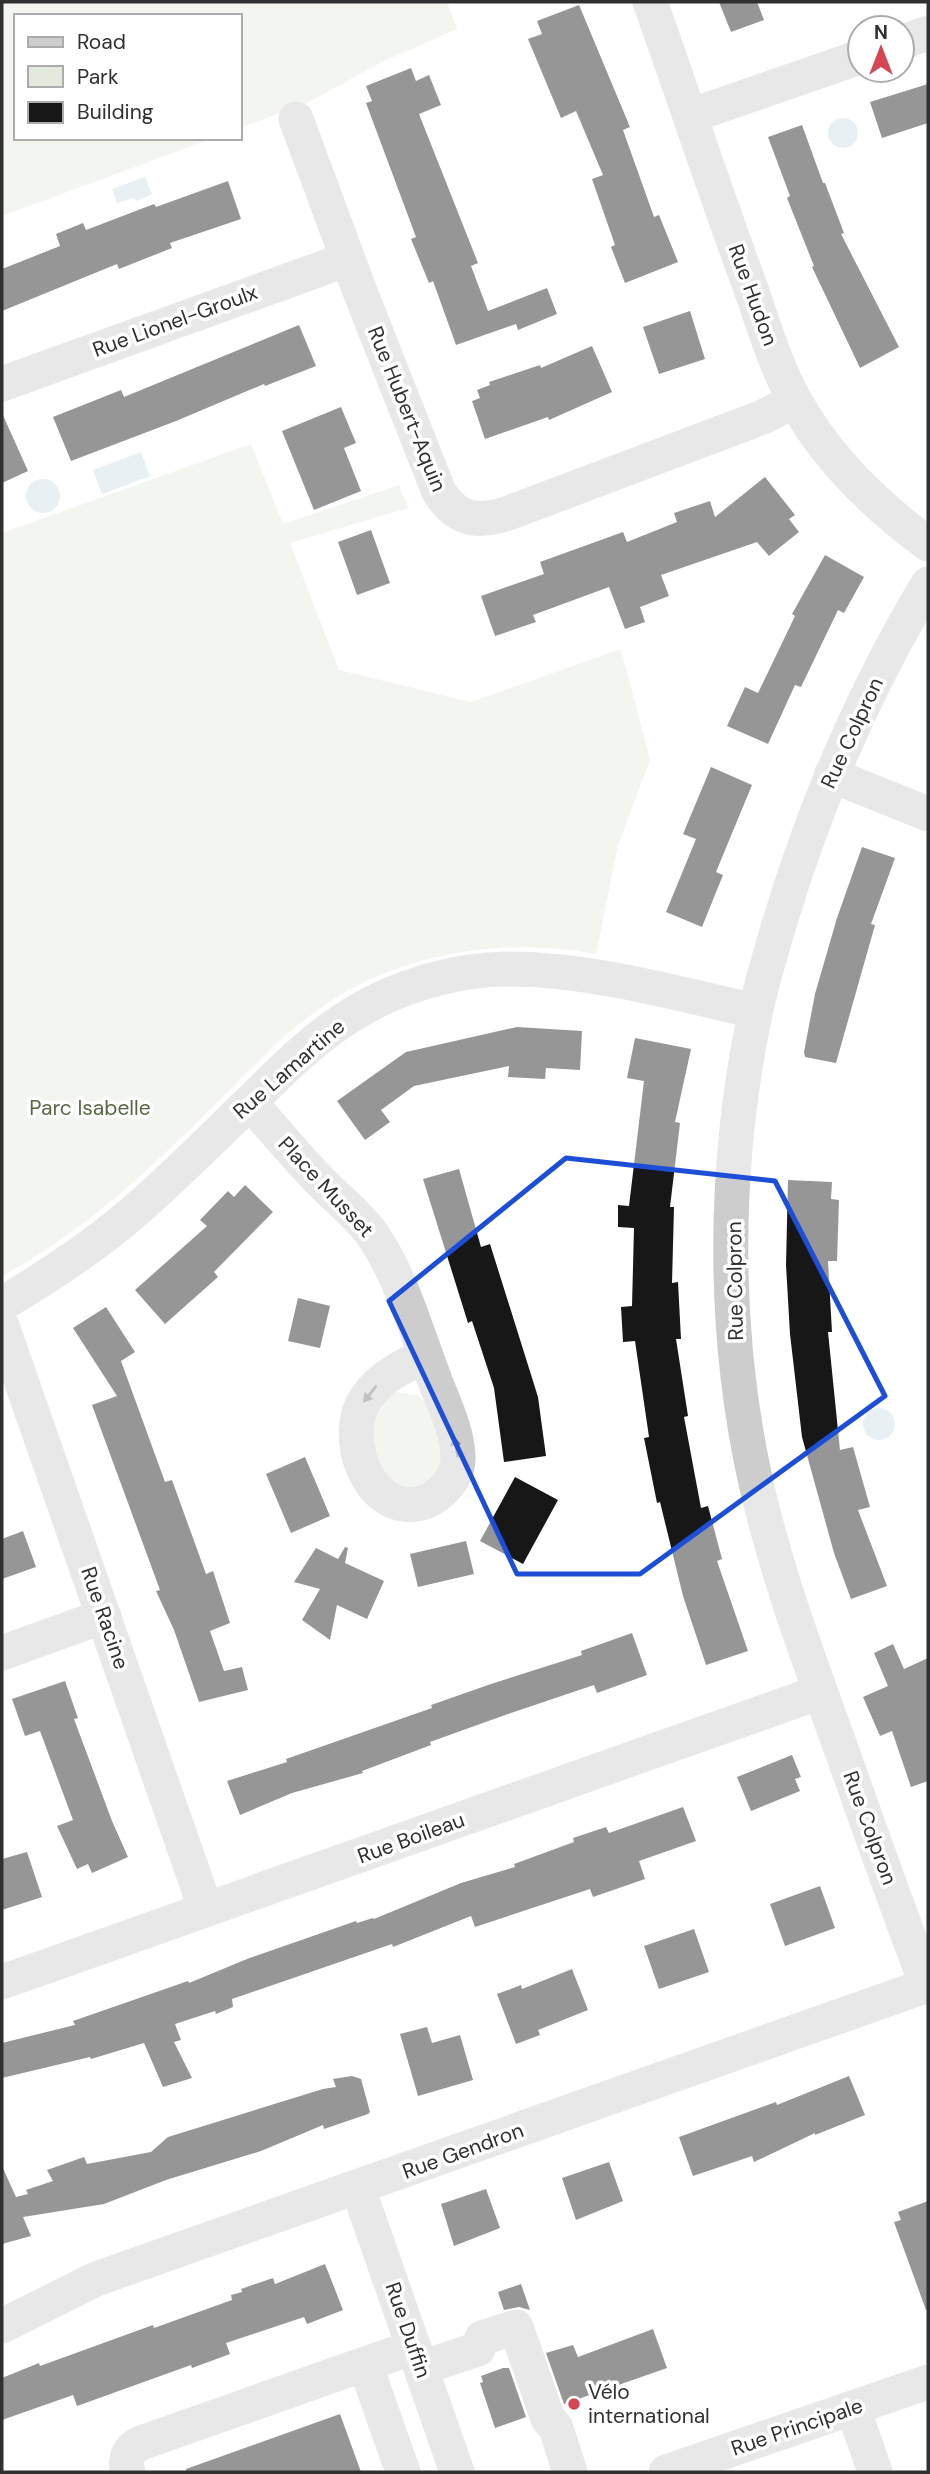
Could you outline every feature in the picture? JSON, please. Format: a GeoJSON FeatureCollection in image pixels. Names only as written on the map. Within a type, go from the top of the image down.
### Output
{"type":"FeatureCollection","features":[{"type":"Feature","properties":{"kind":"street","name":"Rue Hudon"},"geometry":{"type":"LineString","coordinates":[[650,2],[794,401],[854,480],[902,525],[928,544]]}},
{"type":"Feature","properties":{"kind":"street"},"geometry":{"type":"LineString","coordinates":[[690,116],[846,62]]}},
{"type":"Feature","properties":{"kind":"street","name":"Rue Hubert-Aquin"},"geometry":{"type":"LineString","coordinates":[[296,119],[439,492],[452,508],[473,519],[489,519],[506,514],[763,417],[794,401]]}},
{"type":"Feature","properties":{"kind":"street","name":"Rue Lionel-Groulx"},"geometry":{"type":"LineString","coordinates":[[2,384],[348,258]]}},
{"type":"Feature","properties":{"kind":"street","name":"Rue Colpron"},"geometry":{"type":"LineString","coordinates":[[928,584],[898,635],[843,745],[791,885],[755,1011],[735,1159],[732,1246],[735,1342],[746,1431],[755,1481],[782,1583],[928,1985]]}},
{"type":"Feature","properties":{"kind":"street"},"geometry":{"type":"LineString","coordinates":[[831,775],[928,814]]}},
{"type":"Feature","properties":{"kind":"street","name":"Rue Lamartine"},"geometry":{"type":"LineString","coordinates":[[2,1304],[63,1267],[101,1239],[161,1187],[301,1053],[354,1013],[414,986],[468,973],[501,969],[570,973],[755,1011]]}},
{"type":"Feature","properties":{"kind":"street","name":"Place Musset"},"geometry":{"type":"LineString","coordinates":[[250,1102],[371,1233],[396,1277],[426,1356]]}},
{"type":"Feature","properties":{"kind":"street","name":"Rue Racine"},"geometry":{"type":"LineString","coordinates":[[2,1326],[206,1910]]}},
{"type":"Feature","properties":{"kind":"street"},"geometry":{"type":"LineString","coordinates":[[2,1653],[104,1616]]}},
{"type":"Feature","properties":{"kind":"street","name":"Rue Boileau"},"geometry":{"type":"LineString","coordinates":[[2,1982],[820,1692]]}},
{"type":"Feature","properties":{"kind":"street","name":"Rue Gendron"},"geometry":{"type":"LineString","coordinates":[[2,2326],[96,2279],[928,1985]]}},
{"type":"Feature","properties":{"kind":"street","name":"Rue Duffin"},"geometry":{"type":"LineString","coordinates":[[358,2188],[457,2472]]}},
{"type":"Feature","properties":{"kind":"street"},"geometry":{"type":"LineString","coordinates":[[128,2472],[127,2455],[132,2447],[141,2443],[365,2364],[478,2349],[482,2338],[516,2327],[548,2419],[556,2428],[570,2472]]}},
{"type":"Feature","properties":{"kind":"street"},"geometry":{"type":"LineString","coordinates":[[365,2364],[403,2472]]}},
{"type":"Feature","properties":{"kind":"street","name":"Rue Principale"},"geometry":{"type":"LineString","coordinates":[[666,2472],[928,2382]]}},
{"type":"Feature","properties":{"kind":"street"},"geometry":{"type":"LineString","coordinates":[[852,2408],[875,2472]]}},
{"type":"Feature","properties":{"kind":"highlighted area"},"geometry":{"type":"Polygon","coordinates":[[[566,1158],[775,1181],[885,1396],[640,1574],[517,1574],[389,1301],[566,1158]]]}},
{"type":"Feature","properties":{"kind":"green space"},"geometry":{"type":"Polygon","coordinates":[[[2,2],[447,2],[457,29],[384,61],[307,103],[242,127],[242,14],[14,14],[14,140],[208,140],[2,216],[2,2]]]}},
{"type":"Feature","properties":{"kind":"green space","name":"Parc Isabelle"},"geometry":{"type":"Polygon","coordinates":[[[251,444],[283,524],[399,485],[408,508],[290,543],[339,670],[471,702],[621,649],[650,760],[618,845],[596,954],[530,947],[464,952],[400,967],[340,995],[280,1040],[182,1137],[114,1198],[79,1227],[2,1276],[2,533],[251,444]]]}},
{"type":"Feature","properties":{"kind":"green space"},"geometry":{"type":"Polygon","coordinates":[[[395,1392],[417,1395],[427,1404],[442,1449],[443,1462],[430,1484],[406,1492],[384,1476],[371,1439],[377,1409],[395,1392]]]}},
{"type":"Feature","properties":{"kind":"shaded area"},"geometry":{"type":"Polygon","coordinates":[[[843,118],[854,122],[858,133],[854,144],[843,148],[832,144],[828,133],[832,122],[843,118]]]}},
{"type":"Feature","properties":{"kind":"shaded area"},"geometry":{"type":"Polygon","coordinates":[[[145,177],[152,194],[137,201],[133,198],[117,203],[112,189],[145,177]]]}},
{"type":"Feature","properties":{"kind":"shaded area"},"geometry":{"type":"Polygon","coordinates":[[[141,452],[150,476],[102,494],[93,470],[141,452]]]}},
{"type":"Feature","properties":{"kind":"shaded area"},"geometry":{"type":"Polygon","coordinates":[[[43,479],[55,484],[60,496],[55,508],[43,513],[31,508],[26,496],[31,484],[43,479]]]}},
{"type":"Feature","properties":{"kind":"shaded area"},"geometry":{"type":"Polygon","coordinates":[[[879,1408],[891,1412],[895,1424],[891,1436],[879,1440],[867,1436],[863,1424],[867,1412],[879,1408]]]}},
{"type":"Feature","properties":{"kind":"building"},"geometry":{"type":"Polygon","coordinates":[[[719,2],[757,2],[764,20],[731,32],[719,2]]]}},
{"type":"Feature","properties":{"kind":"building"},"geometry":{"type":"Polygon","coordinates":[[[579,5],[630,127],[623,130],[654,217],[659,215],[678,262],[625,283],[611,247],[615,245],[592,179],[603,175],[576,111],[561,118],[528,39],[542,34],[537,21],[579,5]]]}},
{"type":"Feature","properties":{"kind":"building"},"geometry":{"type":"Polygon","coordinates":[[[411,68],[416,81],[429,75],[441,105],[419,114],[478,263],[471,266],[488,311],[547,288],[557,314],[518,330],[516,324],[456,345],[433,281],[429,283],[411,239],[416,237],[366,103],[372,101],[366,86],[411,68]]]}},
{"type":"Feature","properties":{"kind":"building"},"geometry":{"type":"Polygon","coordinates":[[[928,84],[928,123],[882,138],[870,102],[928,84]]]}},
{"type":"Feature","properties":{"kind":"building"},"geometry":{"type":"Polygon","coordinates":[[[802,125],[844,233],[841,234],[899,347],[860,368],[812,267],[814,266],[787,198],[790,196],[768,137],[802,125]]]}},
{"type":"Feature","properties":{"kind":"building"},"geometry":{"type":"Polygon","coordinates":[[[228,181],[241,219],[170,243],[172,248],[119,269],[117,264],[2,311],[2,269],[60,246],[56,234],[83,223],[86,230],[154,204],[156,207],[228,181]]]}},
{"type":"Feature","properties":{"kind":"building"},"geometry":{"type":"Polygon","coordinates":[[[690,311],[705,359],[659,374],[643,327],[690,311]]]}},
{"type":"Feature","properties":{"kind":"building"},"geometry":{"type":"Polygon","coordinates":[[[299,325],[316,366],[71,461],[53,417],[121,390],[124,397],[299,325]]]}},
{"type":"Feature","properties":{"kind":"building"},"geometry":{"type":"Polygon","coordinates":[[[592,346],[612,392],[549,420],[548,417],[485,439],[472,401],[480,398],[477,390],[490,385],[489,382],[540,365],[541,368],[592,346]]]}},
{"type":"Feature","properties":{"kind":"building"},"geometry":{"type":"Polygon","coordinates":[[[341,407],[356,443],[344,448],[361,491],[314,510],[282,431],[341,407]]]}},
{"type":"Feature","properties":{"kind":"building"},"geometry":{"type":"Polygon","coordinates":[[[2,413],[28,471],[2,483],[2,413]]]}},
{"type":"Feature","properties":{"kind":"building"},"geometry":{"type":"Polygon","coordinates":[[[765,477],[795,515],[789,519],[799,532],[769,556],[757,542],[661,575],[669,596],[640,607],[645,622],[625,629],[609,587],[533,615],[536,622],[495,636],[481,596],[544,574],[540,562],[623,532],[627,542],[677,522],[674,513],[710,501],[715,517],[765,477]]]}},
{"type":"Feature","properties":{"kind":"building"},"geometry":{"type":"Polygon","coordinates":[[[371,530],[390,583],[357,595],[338,542],[371,530]]]}},
{"type":"Feature","properties":{"kind":"building"},"geometry":{"type":"Polygon","coordinates":[[[825,555],[864,577],[844,613],[838,610],[801,687],[795,685],[768,744],[727,726],[745,687],[758,693],[795,616],[792,614],[825,555]]]}},
{"type":"Feature","properties":{"kind":"building"},"geometry":{"type":"Polygon","coordinates":[[[711,767],[752,785],[716,872],[723,875],[702,927],[666,912],[696,839],[683,834],[711,767]]]}},
{"type":"Feature","properties":{"kind":"building"},"geometry":{"type":"Polygon","coordinates":[[[862,847],[895,858],[871,924],[875,925],[836,1063],[805,1057],[815,994],[837,918],[862,847]]]}},
{"type":"Feature","properties":{"kind":"building"},"geometry":{"type":"Polygon","coordinates":[[[517,1027],[582,1031],[580,1070],[546,1068],[545,1079],[508,1077],[509,1066],[414,1086],[381,1110],[390,1122],[365,1140],[337,1101],[406,1052],[517,1027]]]}},
{"type":"Feature","properties":{"kind":"building"},"geometry":{"type":"Polygon","coordinates":[[[635,1038],[691,1049],[675,1122],[680,1123],[670,1207],[674,1207],[672,1283],[678,1282],[681,1339],[676,1339],[688,1416],[684,1417],[701,1508],[708,1506],[722,1559],[717,1561],[748,1651],[706,1665],[683,1596],[660,1502],[657,1503],[644,1438],[649,1437],[635,1341],[623,1342],[621,1307],[632,1306],[634,1228],[618,1227],[618,1205],[629,1206],[644,1081],[627,1078],[635,1038]]]}},
{"type":"Feature","properties":{"kind":"building"},"geometry":{"type":"Polygon","coordinates":[[[459,1169],[481,1247],[490,1244],[538,1397],[546,1456],[504,1462],[494,1388],[472,1321],[468,1323],[423,1179],[459,1169]]]}},
{"type":"Feature","properties":{"kind":"building"},"geometry":{"type":"Polygon","coordinates":[[[788,1180],[832,1182],[831,1199],[839,1200],[837,1261],[828,1261],[832,1332],[828,1332],[840,1450],[853,1447],[870,1507],[858,1510],[887,1586],[851,1599],[834,1553],[802,1437],[790,1334],[786,1265],[788,1180]]]}},
{"type":"Feature","properties":{"kind":"building"},"geometry":{"type":"Polygon","coordinates":[[[245,1185],[273,1212],[214,1272],[218,1277],[165,1324],[135,1290],[207,1226],[200,1220],[228,1191],[234,1197],[245,1185]]]}},
{"type":"Feature","properties":{"kind":"building"},"geometry":{"type":"Polygon","coordinates":[[[298,1298],[330,1306],[320,1348],[288,1341],[298,1298]]]}},
{"type":"Feature","properties":{"kind":"building"},"geometry":{"type":"Polygon","coordinates":[[[106,1307],[135,1352],[121,1361],[165,1482],[172,1480],[206,1574],[213,1571],[230,1623],[210,1631],[224,1671],[242,1667],[248,1690],[199,1702],[174,1630],[156,1591],[160,1590],[92,1405],[117,1396],[73,1328],[106,1307]]]}},
{"type":"Feature","properties":{"kind":"building"},"geometry":{"type":"Polygon","coordinates":[[[305,1457],[330,1516],[291,1533],[266,1474],[305,1457]]]}},
{"type":"Feature","properties":{"kind":"building"},"geometry":{"type":"Polygon","coordinates":[[[515,1477],[558,1500],[523,1564],[480,1541],[515,1477]]]}},
{"type":"Feature","properties":{"kind":"building"},"geometry":{"type":"Polygon","coordinates":[[[23,1531],[36,1567],[2,1579],[2,1539],[23,1531]]]}},
{"type":"Feature","properties":{"kind":"building"},"geometry":{"type":"Polygon","coordinates":[[[466,1541],[474,1574],[418,1587],[410,1554],[466,1541]]]}},
{"type":"Feature","properties":{"kind":"building"},"geometry":{"type":"Polygon","coordinates":[[[345,1547],[348,1548],[345,1563],[384,1581],[367,1619],[337,1605],[330,1640],[302,1620],[320,1589],[294,1582],[316,1548],[338,1559],[345,1547]]]}},
{"type":"Feature","properties":{"kind":"building"},"geometry":{"type":"Polygon","coordinates":[[[632,1633],[647,1675],[597,1693],[594,1685],[511,1713],[430,1742],[431,1745],[362,1771],[363,1773],[292,1793],[240,1815],[227,1781],[287,1762],[286,1759],[432,1708],[431,1705],[582,1655],[581,1651],[632,1633]]]}},
{"type":"Feature","properties":{"kind":"building"},"geometry":{"type":"Polygon","coordinates":[[[893,1644],[904,1669],[928,1658],[928,1781],[911,1787],[892,1731],[880,1736],[863,1697],[888,1686],[874,1653],[893,1644]]]}},
{"type":"Feature","properties":{"kind":"building"},"geometry":{"type":"Polygon","coordinates":[[[65,1681],[78,1718],[74,1719],[128,1857],[92,1873],[88,1864],[77,1869],[57,1826],[73,1820],[40,1731],[25,1736],[12,1699],[65,1681]]]}},
{"type":"Feature","properties":{"kind":"building"},"geometry":{"type":"Polygon","coordinates":[[[792,1755],[801,1777],[795,1779],[800,1791],[751,1811],[737,1777],[792,1755]]]}},
{"type":"Feature","properties":{"kind":"building"},"geometry":{"type":"Polygon","coordinates":[[[683,1807],[696,1841],[639,1861],[645,1879],[593,1897],[590,1889],[475,1927],[471,1916],[393,1947],[392,1944],[232,1999],[233,2007],[216,2014],[215,2011],[175,2024],[181,2040],[174,2042],[192,2078],[163,2087],[144,2043],[91,2059],[90,2057],[2,2078],[2,2043],[75,2025],[73,2021],[188,1981],[189,1983],[247,1959],[356,1921],[374,1919],[461,1883],[515,1867],[514,1864],[574,1842],[573,1838],[606,1827],[609,1833],[683,1807]]]}},
{"type":"Feature","properties":{"kind":"building"},"geometry":{"type":"Polygon","coordinates":[[[27,1852],[42,1897],[2,1910],[2,1859],[27,1852]]]}},
{"type":"Feature","properties":{"kind":"building"},"geometry":{"type":"Polygon","coordinates":[[[820,1886],[835,1928],[785,1946],[770,1904],[820,1886]]]}},
{"type":"Feature","properties":{"kind":"building"},"geometry":{"type":"Polygon","coordinates":[[[694,1929],[709,1972],[659,1989],[644,1946],[694,1929]]]}},
{"type":"Feature","properties":{"kind":"building"},"geometry":{"type":"Polygon","coordinates":[[[572,1969],[588,2010],[538,2030],[540,2035],[516,2044],[497,1994],[521,1985],[522,1989],[572,1969]]]}},
{"type":"Feature","properties":{"kind":"building"},"geometry":{"type":"Polygon","coordinates":[[[427,2027],[432,2043],[460,2035],[473,2080],[418,2096],[400,2034],[427,2027]]]}},
{"type":"Feature","properties":{"kind":"building"},"geometry":{"type":"Polygon","coordinates":[[[352,2076],[361,2079],[370,2112],[368,2114],[324,2129],[323,2125],[261,2151],[166,2180],[104,2204],[23,2217],[31,2236],[2,2244],[2,2166],[16,2197],[28,2194],[26,2190],[53,2181],[47,2170],[84,2157],[87,2164],[151,2152],[168,2137],[336,2087],[333,2079],[352,2076]]]}},
{"type":"Feature","properties":{"kind":"building"},"geometry":{"type":"Polygon","coordinates":[[[849,2076],[865,2115],[815,2133],[754,2162],[752,2156],[693,2176],[679,2137],[776,2102],[777,2105],[849,2076]]]}},
{"type":"Feature","properties":{"kind":"building"},"geometry":{"type":"Polygon","coordinates":[[[609,2162],[623,2201],[576,2220],[562,2178],[609,2162]]]}},
{"type":"Feature","properties":{"kind":"building"},"geometry":{"type":"Polygon","coordinates":[[[486,2189],[500,2228],[454,2246],[441,2204],[486,2189]]]}},
{"type":"Feature","properties":{"kind":"building"},"geometry":{"type":"Polygon","coordinates":[[[928,2201],[926,2310],[894,2222],[901,2220],[898,2212],[928,2201]]]}},
{"type":"Feature","properties":{"kind":"building"},"geometry":{"type":"Polygon","coordinates":[[[325,2264],[343,2310],[307,2324],[304,2317],[226,2343],[230,2354],[192,2368],[191,2365],[77,2406],[73,2395],[2,2420],[2,2378],[39,2363],[40,2366],[232,2300],[231,2295],[242,2292],[241,2289],[273,2278],[275,2284],[325,2264]]]}},
{"type":"Feature","properties":{"kind":"building"},"geometry":{"type":"Polygon","coordinates":[[[521,2284],[530,2310],[519,2307],[504,2310],[498,2292],[521,2284]]]}},
{"type":"Feature","properties":{"kind":"building"},"geometry":{"type":"Polygon","coordinates":[[[653,2329],[667,2368],[564,2404],[546,2353],[573,2345],[578,2357],[653,2329]]]}},
{"type":"Feature","properties":{"kind":"building"},"geometry":{"type":"Polygon","coordinates":[[[509,2368],[526,2417],[495,2428],[480,2383],[483,2382],[481,2376],[509,2368]]]}},
{"type":"Feature","properties":{"kind":"building"},"geometry":{"type":"Polygon","coordinates":[[[340,2414],[361,2472],[186,2472],[186,2469],[340,2414]]]}},
{"type":"Feature","properties":{"kind":"place","name":"Vélo international"},"geometry":{"type":"Point","coordinates":[574,2404]}}]}
